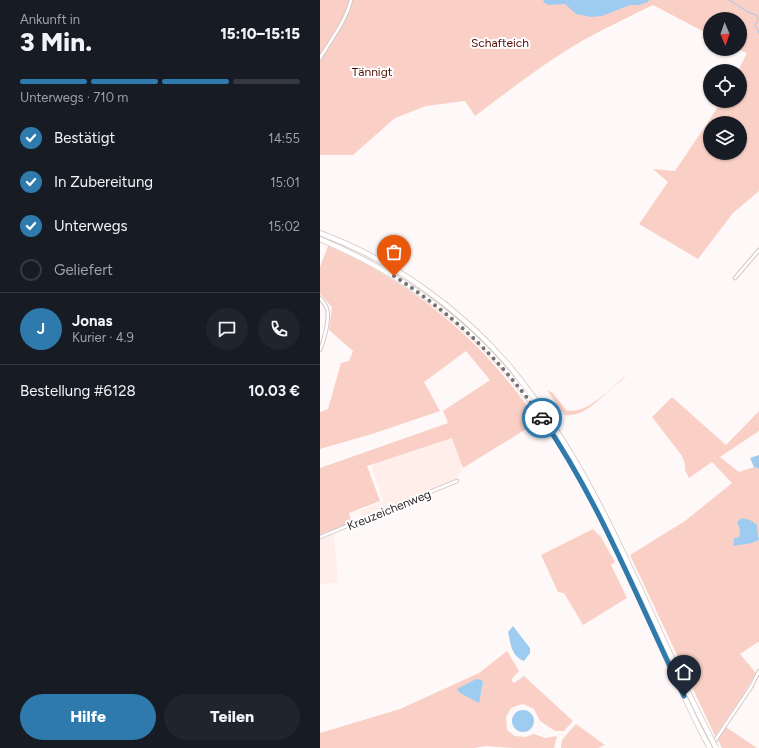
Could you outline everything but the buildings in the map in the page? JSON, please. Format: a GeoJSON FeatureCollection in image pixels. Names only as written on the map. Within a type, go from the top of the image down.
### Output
{"type":"FeatureCollection","features":[{"type":"Feature","properties":{"kind":"highway"},"geometry":{"type":"LineString","coordinates":[[320,233],[342,242],[377,260],[403,275],[434,296],[476,332],[510,367],[524,385],[564,442],[593,492],[716,748]]}},
{"type":"Feature","properties":{"kind":"highway"},"geometry":{"type":"LineString","coordinates":[[320,239],[374,264],[430,300],[462,326],[485,348],[524,394],[558,443],[587,494],[710,748]]}},
{"type":"Feature","properties":{"kind":"street"},"geometry":{"type":"LineString","coordinates":[[320,58],[341,22],[351,0]]}},
{"type":"Feature","properties":{"kind":"street"},"geometry":{"type":"LineString","coordinates":[[735,278],[759,250]]}},
{"type":"Feature","properties":{"kind":"street"},"geometry":{"type":"LineString","coordinates":[[320,298],[325,304],[328,313],[320,350]]}},
{"type":"Feature","properties":{"kind":"street","name":"Kreuzeichenweg"},"geometry":{"type":"LineString","coordinates":[[320,537],[457,481]]}},
{"type":"Feature","properties":{"kind":"street"},"geometry":{"type":"LineString","coordinates":[[710,748],[751,687],[759,672]]}},
{"type":"Feature","properties":{"kind":"shaded area"},"geometry":{"type":"Polygon","coordinates":[[[452,438],[463,466],[461,467],[462,470],[455,481],[363,518],[359,511],[383,501],[372,467],[374,463],[452,438]]]}},
{"type":"Feature","properties":{"kind":"shaded area"},"geometry":{"type":"Polygon","coordinates":[[[334,534],[338,582],[320,584],[320,539],[334,534]]]}},
{"type":"Feature","properties":{"kind":"green space","name":"Tännigt"},"geometry":{"type":"Polygon","coordinates":[[[320,0],[759,0],[759,191],[733,213],[698,259],[639,224],[668,182],[653,169],[675,171],[703,129],[703,160],[747,160],[747,116],[712,116],[717,108],[747,108],[747,64],[742,64],[746,56],[747,56],[747,12],[703,12],[703,31],[653,5],[568,49],[527,77],[475,116],[465,101],[426,106],[395,118],[353,155],[320,155],[320,0]]]}},
{"type":"Feature","properties":{"kind":"green space"},"geometry":{"type":"Polygon","coordinates":[[[328,246],[360,261],[391,279],[420,298],[447,319],[496,367],[539,423],[528,428],[463,468],[452,438],[367,466],[380,501],[349,513],[352,522],[320,534],[320,468],[448,423],[443,411],[490,380],[466,351],[424,382],[440,411],[372,434],[320,449],[320,412],[328,409],[341,363],[349,361],[353,351],[329,330],[332,307],[320,294],[320,267],[328,246]]]}},
{"type":"Feature","properties":{"kind":"green space"},"geometry":{"type":"Polygon","coordinates":[[[626,375],[590,407],[584,411],[571,415],[564,415],[547,390],[553,393],[566,410],[574,411],[590,405],[626,375]]]}},
{"type":"Feature","properties":{"kind":"green space"},"geometry":{"type":"Polygon","coordinates":[[[672,397],[726,445],[759,411],[759,431],[720,457],[739,472],[754,467],[759,469],[759,537],[757,525],[737,522],[740,530],[739,537],[752,543],[759,540],[759,643],[758,642],[740,654],[756,673],[715,736],[630,555],[685,521],[732,483],[712,462],[689,478],[685,470],[685,464],[682,456],[652,417],[672,397]]]}},
{"type":"Feature","properties":{"kind":"green space"},"geometry":{"type":"Polygon","coordinates":[[[593,529],[601,537],[615,562],[611,565],[627,598],[583,625],[564,593],[558,592],[541,555],[593,529]]]}},
{"type":"Feature","properties":{"kind":"green space"},"geometry":{"type":"Polygon","coordinates":[[[507,651],[519,671],[511,680],[514,683],[524,676],[573,721],[564,731],[555,731],[540,721],[534,709],[523,704],[511,708],[506,717],[507,730],[515,736],[525,737],[534,734],[545,738],[557,736],[554,748],[485,746],[474,748],[320,748],[320,733],[400,709],[479,673],[507,651]],[[483,683],[460,693],[465,695],[481,695],[483,683]]]}},
{"type":"Feature","properties":{"kind":"green space"},"geometry":{"type":"Polygon","coordinates":[[[576,724],[605,745],[598,748],[561,748],[562,740],[576,724]]]}},
{"type":"Feature","properties":{"kind":"green space"},"geometry":{"type":"Polygon","coordinates":[[[726,727],[757,748],[722,748],[718,740],[726,727]]]}},
{"type":"Feature","properties":{"kind":"water"},"geometry":{"type":"Polygon","coordinates":[[[544,0],[649,0],[648,2],[639,5],[630,5],[602,16],[591,17],[576,14],[565,4],[549,5],[543,2],[544,0]]]}},
{"type":"Feature","properties":{"kind":"water"},"geometry":{"type":"Polygon","coordinates":[[[759,455],[759,469],[754,467],[750,458],[759,455]]]}},
{"type":"Feature","properties":{"kind":"water"},"geometry":{"type":"Polygon","coordinates":[[[742,518],[750,520],[757,525],[759,540],[752,543],[733,546],[734,538],[739,537],[740,530],[737,522],[742,518]]]}},
{"type":"Feature","properties":{"kind":"water"},"geometry":{"type":"Polygon","coordinates":[[[513,626],[530,648],[530,653],[524,661],[516,656],[511,645],[508,632],[513,626]]]}},
{"type":"Feature","properties":{"kind":"water"},"geometry":{"type":"Polygon","coordinates":[[[476,679],[482,680],[483,683],[479,703],[460,693],[457,689],[476,679]]]}},
{"type":"Feature","properties":{"kind":"water"},"geometry":{"type":"Polygon","coordinates":[[[519,710],[527,710],[534,717],[534,725],[527,732],[519,732],[512,725],[512,717],[519,710]]]}},
{"type":"Feature","properties":{"kind":"waterway"},"geometry":{"type":"LineString","coordinates":[[729,0],[748,12],[756,15],[758,18],[755,25],[759,33]]}},
{"type":"Feature","properties":{"kind":"way so far"},"geometry":{"type":"LineString","coordinates":[[394,276],[447,313],[476,339],[506,371],[542,418]]}},
{"type":"Feature","properties":{"kind":"route"},"geometry":{"type":"LineString","coordinates":[[542,418],[573,468],[601,519],[684,696]]}},
{"type":"Feature","properties":{"kind":"park label","name":"Schafteich"},"geometry":{"type":"Point","coordinates":[500,43]}}]}
